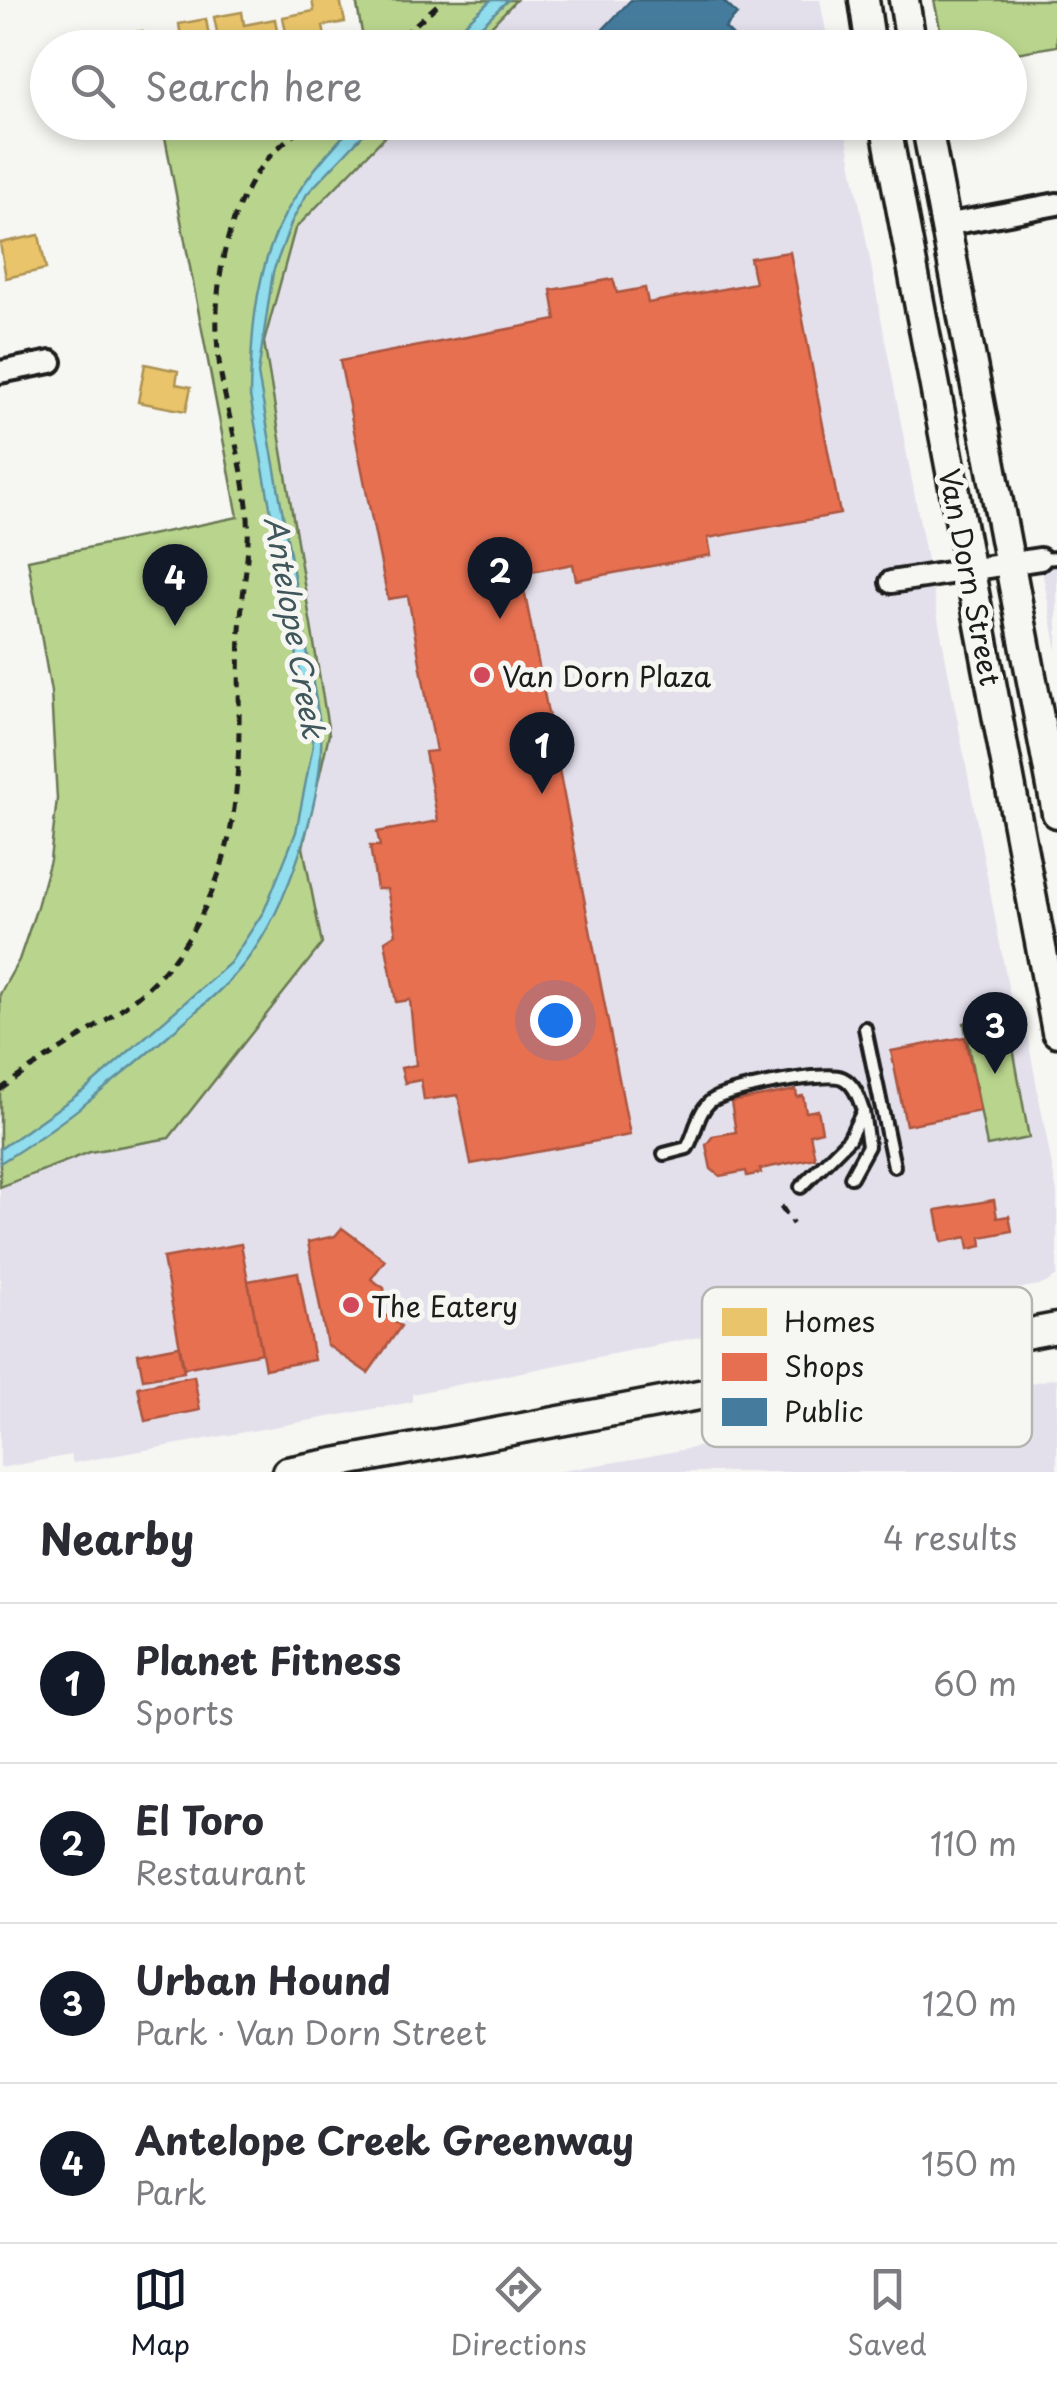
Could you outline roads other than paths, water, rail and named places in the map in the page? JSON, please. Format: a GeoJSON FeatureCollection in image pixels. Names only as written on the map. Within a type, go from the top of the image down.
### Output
{"type":"FeatureCollection","features":[{"type":"Feature","properties":{"kind":"main road"},"geometry":{"type":"LineString","coordinates":[[864,0],[868,30]]}},
{"type":"Feature","properties":{"kind":"main road"},"geometry":{"type":"LineString","coordinates":[[904,0],[909,30]]}},
{"type":"Feature","properties":{"kind":"main road","name":"Van Dorn Street"},"geometry":{"type":"LineString","coordinates":[[887,140],[1057,1032]]}},
{"type":"Feature","properties":{"kind":"main road","name":"Van Dorn Street"},"geometry":{"type":"LineString","coordinates":[[929,140],[1057,813]]}},
{"type":"Feature","properties":{"kind":"main road"},"geometry":{"type":"LineString","coordinates":[[1032,1333],[1057,1328]]}},
{"type":"Feature","properties":{"kind":"main road"},"geometry":{"type":"LineString","coordinates":[[287,1472],[702,1394]]}},
{"type":"Feature","properties":{"kind":"street"},"geometry":{"type":"LineString","coordinates":[[945,225],[1057,204]]}},
{"type":"Feature","properties":{"kind":"street"},"geometry":{"type":"LineString","coordinates":[[0,372],[51,362]]}},
{"type":"Feature","properties":{"kind":"street"},"geometry":{"type":"LineString","coordinates":[[890,582],[969,567],[1049,558]]}},
{"type":"Feature","properties":{"kind":"lane"},"geometry":{"type":"LineString","coordinates":[[865,1028],[894,1166]]}},
{"type":"Feature","properties":{"kind":"lane"},"geometry":{"type":"LineString","coordinates":[[664,1154],[687,1148],[701,1110],[727,1094],[824,1075],[843,1078],[855,1089],[863,1110],[868,1146],[851,1177]]}},
{"type":"Feature","properties":{"kind":"lane"},"geometry":{"type":"LineString","coordinates":[[801,1187],[849,1139],[863,1110]]}},
{"type":"Feature","properties":{"kind":"water"},"geometry":{"type":"Polygon","coordinates":[[[491,0],[508,0],[477,30],[458,30],[491,0]]]}},
{"type":"Feature","properties":{"kind":"water","name":"Antelope Creek"},"geometry":{"type":"Polygon","coordinates":[[[340,140],[358,140],[307,194],[292,221],[273,272],[258,374],[321,729],[317,786],[301,849],[262,937],[230,980],[109,1085],[0,1163],[0,1149],[87,1088],[230,963],[264,911],[296,832],[313,745],[250,396],[255,314],[271,246],[303,185],[340,140]]]}},
{"type":"Feature","properties":{"kind":"place","name":"El Toro"},"geometry":{"type":"Point","coordinates":[500,619]}},
{"type":"Feature","properties":{"kind":"place","name":"Antelope Creek Greenway"},"geometry":{"type":"Point","coordinates":[175,626]}},
{"type":"Feature","properties":{"kind":"place","name":"Van Dorn Plaza"},"geometry":{"type":"Point","coordinates":[482,675]}},
{"type":"Feature","properties":{"kind":"place","name":"Planet Fitness"},"geometry":{"type":"Point","coordinates":[542,794]}},
{"type":"Feature","properties":{"kind":"place","name":"Urban Hound"},"geometry":{"type":"Point","coordinates":[995,1074]}},
{"type":"Feature","properties":{"kind":"place","name":"The Eatery"},"geometry":{"type":"Point","coordinates":[351,1305]}}]}
